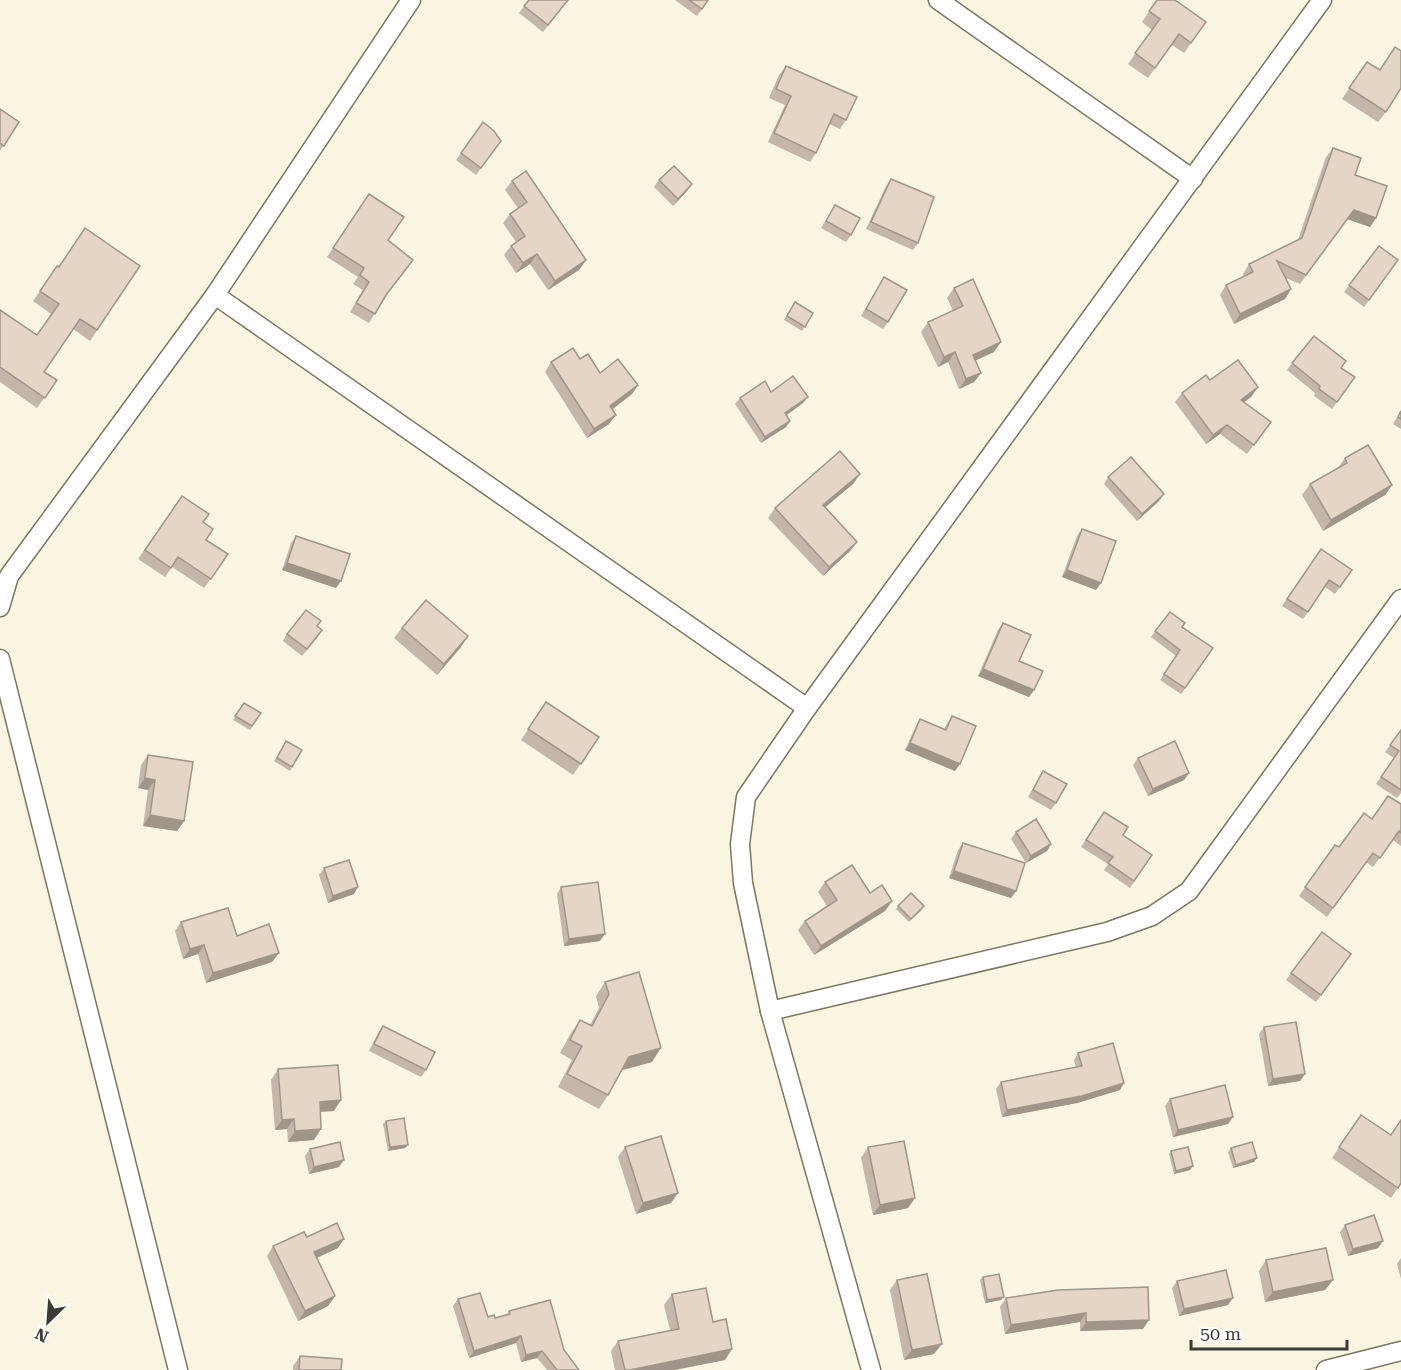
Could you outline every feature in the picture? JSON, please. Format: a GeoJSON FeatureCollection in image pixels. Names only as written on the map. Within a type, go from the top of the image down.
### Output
{"type":"FeatureCollection","features":[{"type":"Feature","properties":{"kind":"street"},"geometry":{"type":"LineString","coordinates":[[938,0],[1193,179]]}},
{"type":"Feature","properties":{"kind":"street"},"geometry":{"type":"LineString","coordinates":[[872,1370],[770,1011],[743,883],[740,844],[746,797],[807,708],[1322,0]]}},
{"type":"Feature","properties":{"kind":"street"},"geometry":{"type":"LineString","coordinates":[[0,607],[9,576],[215,294],[404,2]]}},
{"type":"Feature","properties":{"kind":"street"},"geometry":{"type":"LineString","coordinates":[[215,294],[807,708]]}},
{"type":"Feature","properties":{"kind":"street"},"geometry":{"type":"LineString","coordinates":[[770,1011],[1107,932],[1152,916],[1190,891],[1401,599]]}},
{"type":"Feature","properties":{"kind":"street"},"geometry":{"type":"LineString","coordinates":[[0,659],[178,1370]]}},
{"type":"Feature","properties":{"kind":"street"},"geometry":{"type":"LineString","coordinates":[[1326,1370],[1354,1366],[1401,1351]]}},
{"type":"Feature","properties":{"kind":"building"},"geometry":{"type":"Polygon","coordinates":[[[529,0],[568,0],[548,25],[524,6],[529,0]]]}},
{"type":"Feature","properties":{"kind":"building"},"geometry":{"type":"Polygon","coordinates":[[[689,0],[708,0],[702,9],[689,0]]]}},
{"type":"Feature","properties":{"kind":"building"},"geometry":{"type":"Polygon","coordinates":[[[1157,0],[1175,0],[1206,22],[1191,43],[1179,34],[1155,68],[1135,53],[1160,19],[1149,11],[1157,0]]]}},
{"type":"Feature","properties":{"kind":"building"},"geometry":{"type":"Polygon","coordinates":[[[1395,47],[1401,51],[1401,88],[1386,112],[1349,88],[1367,62],[1380,70],[1395,47]]]}},
{"type":"Feature","properties":{"kind":"building"},"geometry":{"type":"Polygon","coordinates":[[[786,66],[857,97],[846,120],[834,114],[816,153],[774,133],[791,96],[776,89],[786,66]]]}},
{"type":"Feature","properties":{"kind":"building"},"geometry":{"type":"Polygon","coordinates":[[[0,109],[19,122],[4,146],[0,143],[0,109]]]}},
{"type":"Feature","properties":{"kind":"building"},"geometry":{"type":"Polygon","coordinates":[[[483,122],[501,141],[481,168],[461,153],[483,122]]]}},
{"type":"Feature","properties":{"kind":"building"},"geometry":{"type":"Polygon","coordinates":[[[1333,148],[1361,158],[1355,175],[1387,186],[1376,218],[1354,210],[1306,275],[1277,261],[1291,289],[1240,314],[1226,285],[1253,272],[1249,264],[1302,238],[1333,148]]]}},
{"type":"Feature","properties":{"kind":"building"},"geometry":{"type":"Polygon","coordinates":[[[674,166],[692,184],[678,199],[659,180],[674,166]]]}},
{"type":"Feature","properties":{"kind":"building"},"geometry":{"type":"Polygon","coordinates":[[[526,171],[586,260],[555,281],[537,254],[523,263],[511,246],[525,236],[510,214],[527,202],[512,181],[526,171]]]}},
{"type":"Feature","properties":{"kind":"building"},"geometry":{"type":"Polygon","coordinates":[[[891,179],[934,197],[918,243],[871,222],[891,179]]]}},
{"type":"Feature","properties":{"kind":"building"},"geometry":{"type":"Polygon","coordinates":[[[369,194],[404,217],[388,240],[413,260],[386,295],[375,314],[356,303],[369,282],[360,275],[364,268],[333,248],[369,194]]]}},
{"type":"Feature","properties":{"kind":"building"},"geometry":{"type":"Polygon","coordinates":[[[835,205],[860,218],[851,235],[826,221],[835,205]]]}},
{"type":"Feature","properties":{"kind":"building"},"geometry":{"type":"Polygon","coordinates":[[[85,228],[140,266],[97,330],[80,319],[44,372],[57,380],[45,398],[0,367],[0,310],[37,335],[59,304],[40,291],[85,228]]]}},
{"type":"Feature","properties":{"kind":"building"},"geometry":{"type":"Polygon","coordinates":[[[1379,246],[1398,260],[1369,300],[1349,285],[1379,246]]]}},
{"type":"Feature","properties":{"kind":"building"},"geometry":{"type":"Polygon","coordinates":[[[884,277],[907,290],[888,322],[866,309],[884,277]]]}},
{"type":"Feature","properties":{"kind":"building"},"geometry":{"type":"Polygon","coordinates":[[[973,279],[1001,342],[973,355],[981,373],[966,379],[955,352],[944,357],[928,322],[963,306],[954,288],[973,279]]]}},
{"type":"Feature","properties":{"kind":"building"},"geometry":{"type":"Polygon","coordinates":[[[795,302],[813,313],[805,327],[787,316],[795,302]]]}},
{"type":"Feature","properties":{"kind":"building"},"geometry":{"type":"Polygon","coordinates":[[[1314,336],[1346,361],[1341,368],[1355,377],[1337,402],[1319,389],[1320,386],[1292,363],[1314,336]]]}},
{"type":"Feature","properties":{"kind":"building"},"geometry":{"type":"Polygon","coordinates":[[[573,348],[580,359],[588,354],[600,373],[618,359],[638,385],[610,406],[616,415],[594,429],[551,362],[573,348]]]}},
{"type":"Feature","properties":{"kind":"building"},"geometry":{"type":"Polygon","coordinates":[[[1238,360],[1258,387],[1241,400],[1271,422],[1254,445],[1227,425],[1213,435],[1182,393],[1206,375],[1210,380],[1238,360]]]}},
{"type":"Feature","properties":{"kind":"building"},"geometry":{"type":"Polygon","coordinates":[[[793,376],[808,397],[785,413],[790,421],[765,437],[740,398],[765,381],[771,392],[793,376]]]}},
{"type":"Feature","properties":{"kind":"building"},"geometry":{"type":"Polygon","coordinates":[[[1368,445],[1392,485],[1331,520],[1310,484],[1347,463],[1345,458],[1368,445]]]}},
{"type":"Feature","properties":{"kind":"building"},"geometry":{"type":"Polygon","coordinates":[[[840,451],[860,474],[823,505],[857,542],[829,567],[775,508],[840,451]]]}},
{"type":"Feature","properties":{"kind":"building"},"geometry":{"type":"Polygon","coordinates":[[[1131,457],[1164,494],[1142,514],[1108,477],[1131,457]]]}},
{"type":"Feature","properties":{"kind":"building"},"geometry":{"type":"Polygon","coordinates":[[[182,496],[209,514],[203,522],[213,529],[206,540],[228,554],[211,579],[178,557],[171,568],[145,550],[182,496]]]}},
{"type":"Feature","properties":{"kind":"building"},"geometry":{"type":"Polygon","coordinates":[[[1082,529],[1116,541],[1101,583],[1067,570],[1082,529]]]}},
{"type":"Feature","properties":{"kind":"building"},"geometry":{"type":"Polygon","coordinates":[[[296,536],[350,554],[341,581],[287,563],[296,536]]]}},
{"type":"Feature","properties":{"kind":"building"},"geometry":{"type":"Polygon","coordinates":[[[1321,549],[1352,570],[1340,587],[1329,580],[1308,612],[1287,599],[1321,549]]]}},
{"type":"Feature","properties":{"kind":"building"},"geometry":{"type":"Polygon","coordinates":[[[426,600],[468,636],[444,664],[402,628],[426,600]]]}},
{"type":"Feature","properties":{"kind":"building"},"geometry":{"type":"Polygon","coordinates":[[[306,610],[321,621],[317,626],[322,630],[307,649],[287,634],[306,610]]]}},
{"type":"Feature","properties":{"kind":"building"},"geometry":{"type":"Polygon","coordinates":[[[1170,612],[1185,623],[1182,627],[1213,648],[1185,688],[1164,674],[1180,650],[1155,631],[1170,612]]]}},
{"type":"Feature","properties":{"kind":"building"},"geometry":{"type":"Polygon","coordinates":[[[1003,623],[1031,635],[1019,661],[1043,671],[1034,690],[983,669],[1003,623]]]}},
{"type":"Feature","properties":{"kind":"building"},"geometry":{"type":"Polygon","coordinates":[[[546,702],[599,737],[581,764],[528,729],[546,702]]]}},
{"type":"Feature","properties":{"kind":"building"},"geometry":{"type":"Polygon","coordinates":[[[244,703],[261,713],[252,726],[235,716],[244,703]]]}},
{"type":"Feature","properties":{"kind":"building"},"geometry":{"type":"Polygon","coordinates":[[[952,716],[976,726],[960,764],[910,743],[920,719],[946,730],[952,716]]]}},
{"type":"Feature","properties":{"kind":"building"},"geometry":{"type":"Polygon","coordinates":[[[1401,730],[1401,790],[1381,777],[1399,751],[1390,745],[1401,730]]]}},
{"type":"Feature","properties":{"kind":"building"},"geometry":{"type":"Polygon","coordinates":[[[286,741],[302,750],[292,767],[277,758],[286,741]]]}},
{"type":"Feature","properties":{"kind":"building"},"geometry":{"type":"Polygon","coordinates":[[[1175,741],[1189,773],[1153,789],[1138,758],[1175,741]]]}},
{"type":"Feature","properties":{"kind":"building"},"geometry":{"type":"Polygon","coordinates":[[[148,755],[193,762],[184,821],[150,815],[155,780],[145,778],[148,755]]]}},
{"type":"Feature","properties":{"kind":"building"},"geometry":{"type":"Polygon","coordinates":[[[1043,771],[1067,784],[1056,803],[1033,790],[1043,771]]]}},
{"type":"Feature","properties":{"kind":"building"},"geometry":{"type":"Polygon","coordinates":[[[1388,796],[1401,804],[1401,833],[1399,831],[1380,858],[1373,853],[1333,908],[1305,887],[1335,845],[1339,847],[1364,813],[1372,819],[1388,796]]]}},
{"type":"Feature","properties":{"kind":"building"},"geometry":{"type":"Polygon","coordinates":[[[1104,812],[1128,827],[1123,835],[1152,855],[1134,881],[1108,863],[1113,857],[1086,840],[1104,812]]]}},
{"type":"Feature","properties":{"kind":"building"},"geometry":{"type":"Polygon","coordinates":[[[1036,819],[1051,844],[1031,856],[1016,832],[1036,819]]]}},
{"type":"Feature","properties":{"kind":"building"},"geometry":{"type":"Polygon","coordinates":[[[963,843],[1025,863],[1016,891],[954,871],[963,843]]]}},
{"type":"Feature","properties":{"kind":"building"},"geometry":{"type":"Polygon","coordinates":[[[349,860],[358,887],[333,896],[324,868],[349,860]]]}},
{"type":"Feature","properties":{"kind":"building"},"geometry":{"type":"Polygon","coordinates":[[[852,865],[870,893],[882,885],[892,901],[821,946],[805,921],[837,900],[825,882],[852,865]]]}},
{"type":"Feature","properties":{"kind":"building"},"geometry":{"type":"Polygon","coordinates":[[[598,882],[605,934],[569,939],[561,887],[598,882]]]}},
{"type":"Feature","properties":{"kind":"building"},"geometry":{"type":"Polygon","coordinates":[[[911,893],[924,906],[911,919],[898,906],[911,893]]]}},
{"type":"Feature","properties":{"kind":"building"},"geometry":{"type":"Polygon","coordinates":[[[228,908],[237,936],[269,924],[279,953],[213,973],[204,945],[190,949],[181,922],[228,908]]]}},
{"type":"Feature","properties":{"kind":"building"},"geometry":{"type":"Polygon","coordinates":[[[1322,932],[1351,954],[1321,995],[1291,973],[1322,932]]]}},
{"type":"Feature","properties":{"kind":"building"},"geometry":{"type":"Polygon","coordinates":[[[639,972],[661,1048],[629,1057],[608,1095],[567,1074],[582,1046],[570,1040],[580,1020],[592,1026],[609,994],[605,982],[639,972]]]}},
{"type":"Feature","properties":{"kind":"building"},"geometry":{"type":"Polygon","coordinates":[[[1296,1022],[1305,1074],[1273,1079],[1264,1027],[1296,1022]]]}},
{"type":"Feature","properties":{"kind":"building"},"geometry":{"type":"Polygon","coordinates":[[[383,1026],[435,1052],[426,1070],[374,1044],[383,1026]]]}},
{"type":"Feature","properties":{"kind":"building"},"geometry":{"type":"Polygon","coordinates":[[[1113,1043],[1124,1083],[1082,1096],[1007,1110],[1001,1082],[1082,1066],[1078,1053],[1113,1043]]]}},
{"type":"Feature","properties":{"kind":"building"},"geometry":{"type":"Polygon","coordinates":[[[338,1065],[341,1100],[320,1102],[321,1129],[295,1131],[294,1119],[282,1120],[278,1069],[338,1065]]]}},
{"type":"Feature","properties":{"kind":"building"},"geometry":{"type":"Polygon","coordinates":[[[1225,1085],[1233,1117],[1178,1130],[1170,1099],[1225,1085]]]}},
{"type":"Feature","properties":{"kind":"building"},"geometry":{"type":"Polygon","coordinates":[[[1361,1115],[1391,1135],[1401,1120],[1401,1183],[1398,1188],[1339,1147],[1361,1115]]]}},
{"type":"Feature","properties":{"kind":"building"},"geometry":{"type":"Polygon","coordinates":[[[404,1118],[408,1145],[390,1147],[386,1121],[404,1118]]]}},
{"type":"Feature","properties":{"kind":"building"},"geometry":{"type":"Polygon","coordinates":[[[661,1136],[678,1193],[643,1203],[625,1147],[661,1136]]]}},
{"type":"Feature","properties":{"kind":"building"},"geometry":{"type":"Polygon","coordinates":[[[904,1141],[915,1198],[880,1205],[868,1147],[904,1141]]]}},
{"type":"Feature","properties":{"kind":"building"},"geometry":{"type":"Polygon","coordinates":[[[340,1142],[344,1160],[314,1167],[310,1149],[340,1142]]]}},
{"type":"Feature","properties":{"kind":"building"},"geometry":{"type":"Polygon","coordinates":[[[1252,1142],[1257,1158],[1236,1165],[1231,1148],[1252,1142]]]}},
{"type":"Feature","properties":{"kind":"building"},"geometry":{"type":"Polygon","coordinates":[[[1188,1147],[1193,1166],[1176,1171],[1171,1151],[1188,1147]]]}},
{"type":"Feature","properties":{"kind":"building"},"geometry":{"type":"Polygon","coordinates":[[[1374,1215],[1383,1241],[1353,1249],[1345,1225],[1374,1215]]]}},
{"type":"Feature","properties":{"kind":"building"},"geometry":{"type":"Polygon","coordinates":[[[337,1223],[344,1239],[314,1252],[335,1296],[305,1311],[273,1246],[304,1232],[307,1237],[337,1223]]]}},
{"type":"Feature","properties":{"kind":"building"},"geometry":{"type":"Polygon","coordinates":[[[1326,1248],[1333,1280],[1273,1292],[1266,1260],[1326,1248]]]}},
{"type":"Feature","properties":{"kind":"building"},"geometry":{"type":"Polygon","coordinates":[[[1226,1270],[1233,1298],[1184,1309],[1177,1281],[1226,1270]]]}},
{"type":"Feature","properties":{"kind":"building"},"geometry":{"type":"Polygon","coordinates":[[[927,1274],[942,1344],[912,1350],[897,1280],[927,1274]]]}},
{"type":"Feature","properties":{"kind":"building"},"geometry":{"type":"Polygon","coordinates":[[[999,1274],[1004,1297],[987,1300],[983,1277],[999,1274]]]}},
{"type":"Feature","properties":{"kind":"building"},"geometry":{"type":"Polygon","coordinates":[[[1148,1287],[1149,1320],[1086,1322],[1086,1313],[1011,1325],[1006,1298],[1058,1290],[1148,1287]]]}},
{"type":"Feature","properties":{"kind":"building"},"geometry":{"type":"Polygon","coordinates":[[[706,1288],[713,1322],[726,1319],[732,1349],[625,1370],[618,1341],[679,1329],[672,1294],[706,1288]]]}},
{"type":"Feature","properties":{"kind":"building"},"geometry":{"type":"Polygon","coordinates":[[[480,1293],[488,1317],[494,1315],[495,1318],[510,1314],[509,1311],[550,1300],[564,1350],[579,1370],[557,1370],[542,1351],[526,1355],[521,1336],[474,1351],[458,1299],[480,1293]]]}},
{"type":"Feature","properties":{"kind":"building"},"geometry":{"type":"Polygon","coordinates":[[[300,1356],[342,1359],[341,1370],[299,1370],[300,1356]]]}}]}
